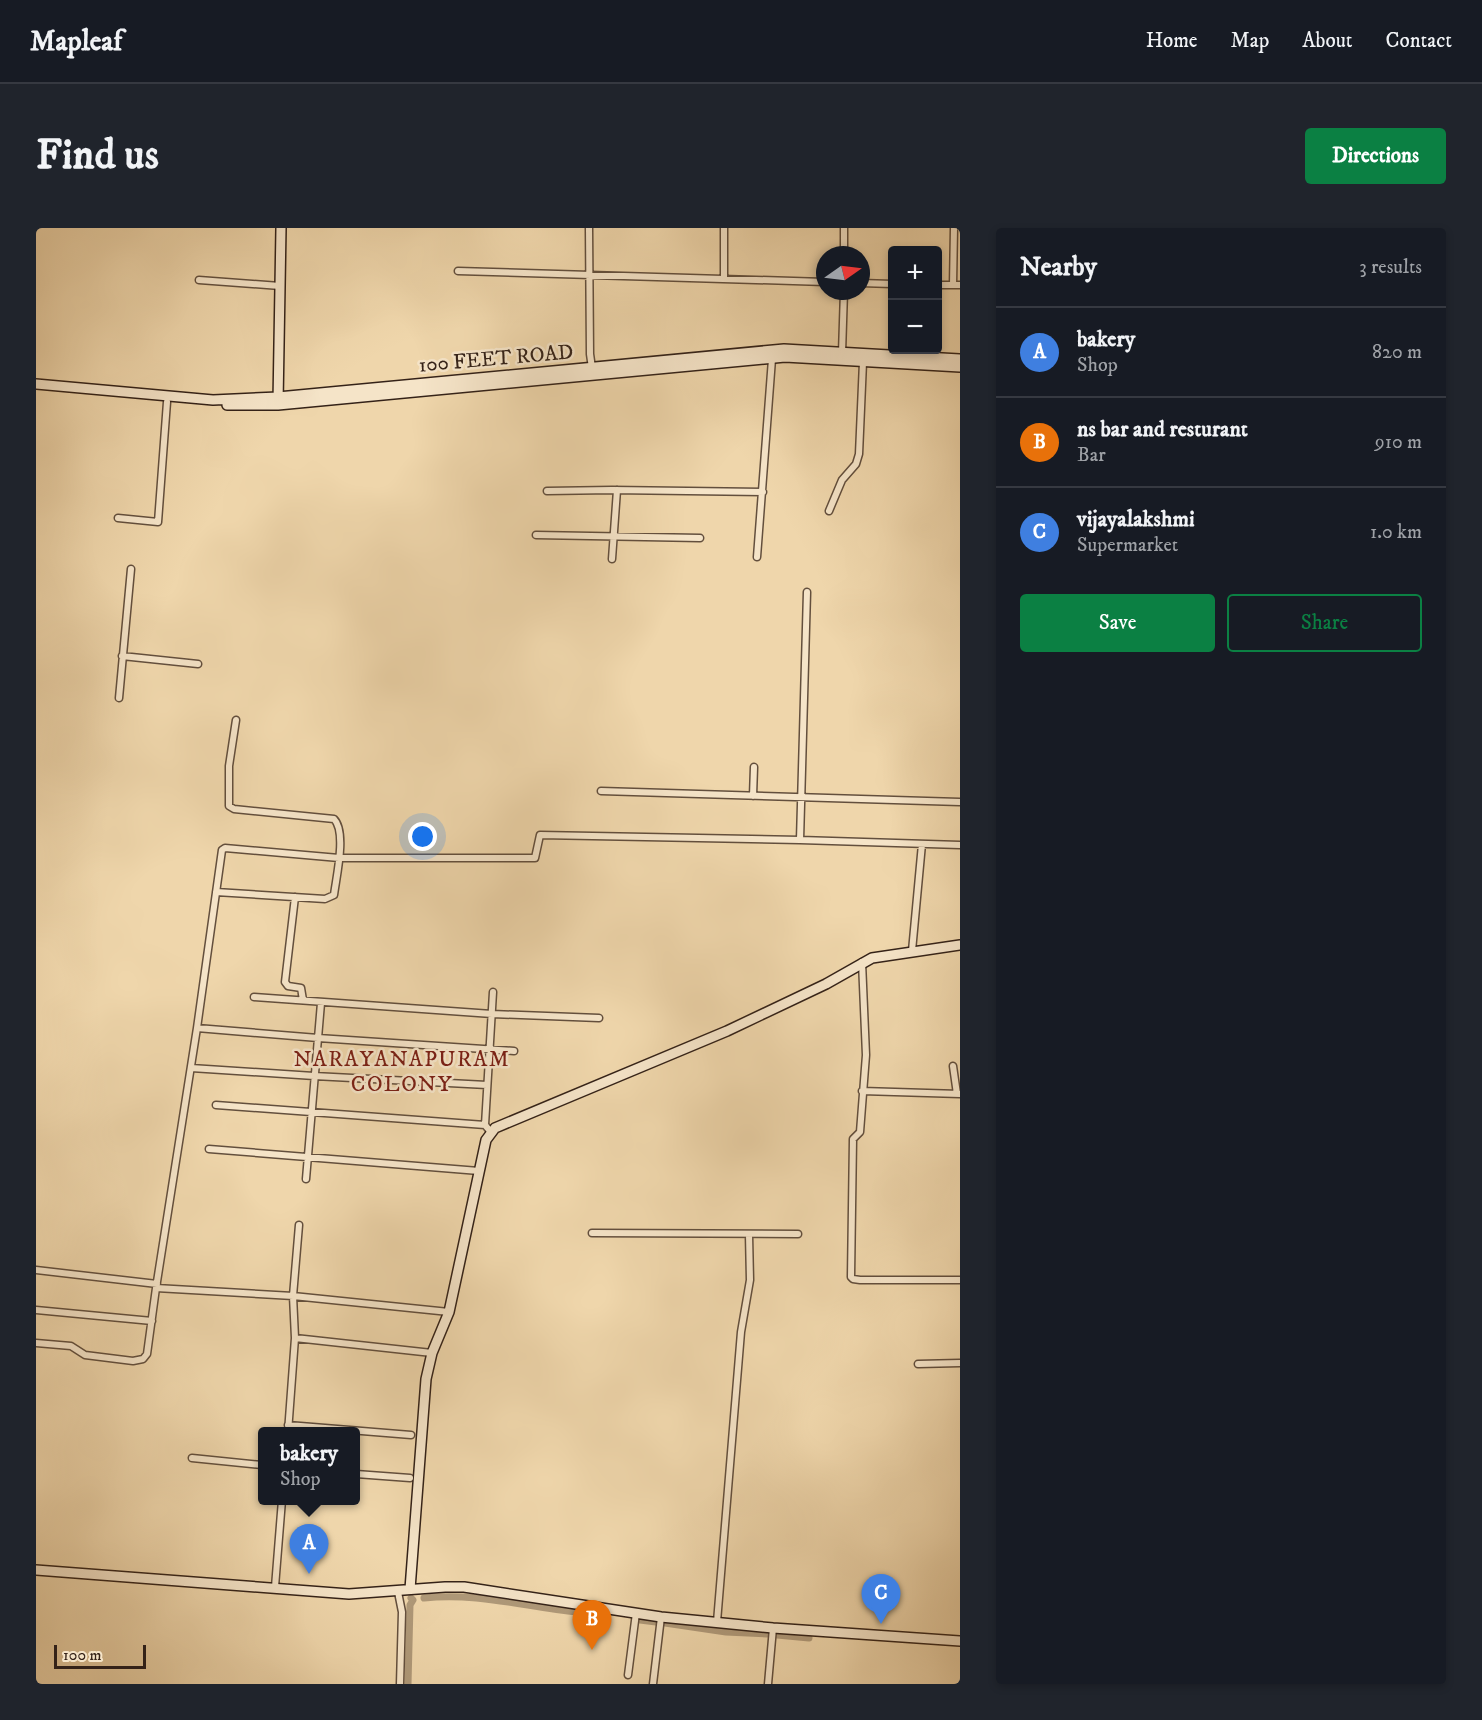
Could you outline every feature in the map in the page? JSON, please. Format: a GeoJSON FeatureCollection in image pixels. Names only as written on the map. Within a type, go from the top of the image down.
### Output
{"type":"FeatureCollection","features":[{"type":"Feature","properties":{"kind":"street"},"geometry":{"type":"LineString","coordinates":[[278,401],[282,228]]}},
{"type":"Feature","properties":{"kind":"street"},"geometry":{"type":"LineString","coordinates":[[589,228],[592,369]]}},
{"type":"Feature","properties":{"kind":"street"},"geometry":{"type":"LineString","coordinates":[[724,228],[724,279]]}},
{"type":"Feature","properties":{"kind":"street"},"geometry":{"type":"LineString","coordinates":[[844,228],[844,246]]}},
{"type":"Feature","properties":{"kind":"street"},"geometry":{"type":"LineString","coordinates":[[954,228],[956,285]]}},
{"type":"Feature","properties":{"kind":"street"},"geometry":{"type":"LineString","coordinates":[[458,271],[816,282]]}},
{"type":"Feature","properties":{"kind":"street"},"geometry":{"type":"LineString","coordinates":[[199,280],[280,286]]}},
{"type":"Feature","properties":{"kind":"street"},"geometry":{"type":"LineString","coordinates":[[870,283],[888,284]]}},
{"type":"Feature","properties":{"kind":"street"},"geometry":{"type":"LineString","coordinates":[[842,356],[844,300]]}},
{"type":"Feature","properties":{"kind":"street","name":"100 FEET ROAD"},"geometry":{"type":"LineString","coordinates":[[36,384],[213,400],[278,401],[784,349],[842,356],[863,362],[960,367]]}},
{"type":"Feature","properties":{"kind":"street","name":"100 FEET ROAD"},"geometry":{"type":"LineString","coordinates":[[36,390],[211,406],[785,357],[960,359]]}},
{"type":"Feature","properties":{"kind":"street"},"geometry":{"type":"LineString","coordinates":[[758,557],[772,359]]}},
{"type":"Feature","properties":{"kind":"street"},"geometry":{"type":"LineString","coordinates":[[829,511],[843,480],[856,464],[859,454],[863,362]]}},
{"type":"Feature","properties":{"kind":"street"},"geometry":{"type":"LineString","coordinates":[[118,519],[158,522],[167,402]]}},
{"type":"Feature","properties":{"kind":"street"},"geometry":{"type":"LineString","coordinates":[[612,559],[617,490]]}},
{"type":"Feature","properties":{"kind":"street"},"geometry":{"type":"LineString","coordinates":[[547,491],[763,492]]}},
{"type":"Feature","properties":{"kind":"street"},"geometry":{"type":"LineString","coordinates":[[536,535],[700,538]]}},
{"type":"Feature","properties":{"kind":"street"},"geometry":{"type":"LineString","coordinates":[[119,699],[131,569]]}},
{"type":"Feature","properties":{"kind":"street"},"geometry":{"type":"LineString","coordinates":[[800,840],[807,592]]}},
{"type":"Feature","properties":{"kind":"street"},"geometry":{"type":"LineString","coordinates":[[122,656],[198,664]]}},
{"type":"Feature","properties":{"kind":"street"},"geometry":{"type":"LineString","coordinates":[[216,892],[325,900],[334,895],[339,858],[341,831],[334,819],[234,809],[229,806],[230,766],[236,720]]}},
{"type":"Feature","properties":{"kind":"street"},"geometry":{"type":"LineString","coordinates":[[753,796],[754,767]]}},
{"type":"Feature","properties":{"kind":"street"},"geometry":{"type":"LineString","coordinates":[[601,791],[960,802]]}},
{"type":"Feature","properties":{"kind":"street"},"geometry":{"type":"LineString","coordinates":[[36,1343],[71,1346],[85,1355],[110,1359],[140,1360],[146,1357],[197,1028],[221,851],[224,848],[339,858],[535,858],[540,834],[960,845]]}},
{"type":"Feature","properties":{"kind":"street"},"geometry":{"type":"LineString","coordinates":[[912,951],[922,844]]}},
{"type":"Feature","properties":{"kind":"street"},"geometry":{"type":"LineString","coordinates":[[295,897],[285,982],[288,986],[301,988],[303,1000]]}},
{"type":"Feature","properties":{"kind":"street"},"geometry":{"type":"LineString","coordinates":[[216,1106],[312,1111],[495,1128],[727,1030],[826,984],[872,958],[960,945]]}},
{"type":"Feature","properties":{"kind":"street"},"geometry":{"type":"LineString","coordinates":[[862,962],[866,1055],[860,1132],[853,1139],[851,1278],[960,1280]]}},
{"type":"Feature","properties":{"kind":"street"},"geometry":{"type":"LineString","coordinates":[[410,1590],[426,1379],[432,1353],[450,1312],[488,1128],[487,1085],[493,992]]}},
{"type":"Feature","properties":{"kind":"street"},"geometry":{"type":"LineString","coordinates":[[254,997],[492,1014],[599,1018]]}},
{"type":"Feature","properties":{"kind":"street"},"geometry":{"type":"LineString","coordinates":[[306,1179],[321,1003]]}},
{"type":"Feature","properties":{"kind":"street"},"geometry":{"type":"LineString","coordinates":[[197,1028],[514,1051]]}},
{"type":"Feature","properties":{"kind":"street"},"geometry":{"type":"LineString","coordinates":[[862,1091],[959,1094],[953,1066]]}},
{"type":"Feature","properties":{"kind":"street"},"geometry":{"type":"LineString","coordinates":[[191,1068],[487,1085]]}},
{"type":"Feature","properties":{"kind":"street"},"geometry":{"type":"LineString","coordinates":[[209,1149],[308,1155],[479,1171]]}},
{"type":"Feature","properties":{"kind":"street"},"geometry":{"type":"LineString","coordinates":[[288,1427],[295,1338],[293,1296],[299,1225]]}},
{"type":"Feature","properties":{"kind":"street"},"geometry":{"type":"LineString","coordinates":[[592,1233],[798,1234]]}},
{"type":"Feature","properties":{"kind":"street"},"geometry":{"type":"LineString","coordinates":[[717,1622],[741,1332],[750,1280],[749,1235]]}},
{"type":"Feature","properties":{"kind":"street"},"geometry":{"type":"LineString","coordinates":[[36,1269],[157,1286],[293,1296],[450,1312]]}},
{"type":"Feature","properties":{"kind":"street"},"geometry":{"type":"LineString","coordinates":[[36,1310],[152,1321]]}},
{"type":"Feature","properties":{"kind":"street"},"geometry":{"type":"LineString","coordinates":[[295,1338],[432,1353]]}},
{"type":"Feature","properties":{"kind":"street"},"geometry":{"type":"LineString","coordinates":[[918,1364],[960,1363]]}},
{"type":"Feature","properties":{"kind":"street"},"geometry":{"type":"LineString","coordinates":[[360,1432],[411,1435]]}},
{"type":"Feature","properties":{"kind":"street"},"geometry":{"type":"LineString","coordinates":[[192,1458],[258,1465]]}},
{"type":"Feature","properties":{"kind":"street"},"geometry":{"type":"LineString","coordinates":[[360,1474],[410,1478]]}},
{"type":"Feature","properties":{"kind":"street"},"geometry":{"type":"LineString","coordinates":[[275,1587],[282,1505]]}},
{"type":"Feature","properties":{"kind":"street"},"geometry":{"type":"LineString","coordinates":[[36,1570],[349,1594],[445,1587],[487,1589],[661,1617],[773,1628],[960,1641]]}},
{"type":"Feature","properties":{"kind":"street"},"geometry":{"type":"LineString","coordinates":[[398,1592],[402,1612],[400,1684]]}},
{"type":"Feature","properties":{"kind":"street"},"geometry":{"type":"LineString","coordinates":[[628,1675],[636,1613]]}},
{"type":"Feature","properties":{"kind":"street"},"geometry":{"type":"LineString","coordinates":[[653,1684],[661,1617]]}},
{"type":"Feature","properties":{"kind":"street"},"geometry":{"type":"LineString","coordinates":[[768,1684],[773,1628]]}},
{"type":"Feature","properties":{"kind":"waterway"},"geometry":{"type":"LineString","coordinates":[[408,1684],[410,1605],[413,1600],[411,1598]]}},
{"type":"Feature","properties":{"kind":"waterway"},"geometry":{"type":"LineString","coordinates":[[424,1598],[482,1598],[577,1612]]}},
{"type":"Feature","properties":{"kind":"waterway"},"geometry":{"type":"LineString","coordinates":[[640,1620],[656,1622]]}},
{"type":"Feature","properties":{"kind":"waterway"},"geometry":{"type":"LineString","coordinates":[[665,1623],[726,1632],[767,1634]]}},
{"type":"Feature","properties":{"kind":"waterway"},"geometry":{"type":"LineString","coordinates":[[777,1635],[809,1638]]}},
{"type":"Feature","properties":{"kind":"place","name":"bakery"},"geometry":{"type":"Point","coordinates":[309,1574]}},
{"type":"Feature","properties":{"kind":"place","name":"vijayalakshmi"},"geometry":{"type":"Point","coordinates":[881,1624]}},
{"type":"Feature","properties":{"kind":"place","name":"ns bar and resturant"},"geometry":{"type":"Point","coordinates":[592,1650]}},
{"type":"Feature","properties":{"kind":"district","name":"NARAYANAPURAM COLONY"},"geometry":{"type":"Point","coordinates":[402,1072]}}]}
